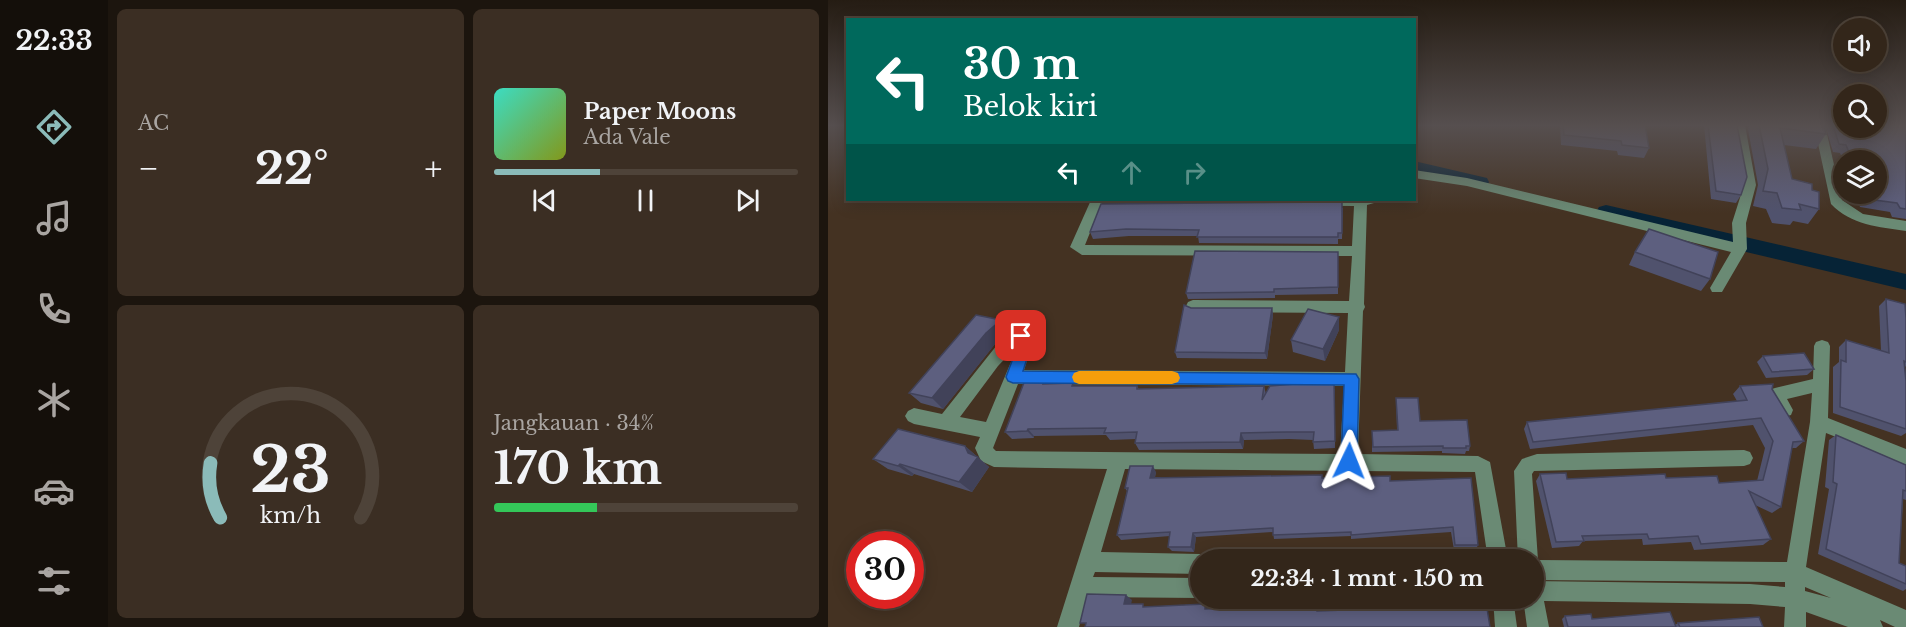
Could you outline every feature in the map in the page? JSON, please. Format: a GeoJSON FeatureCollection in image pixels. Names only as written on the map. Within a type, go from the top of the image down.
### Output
{"type":"FeatureCollection","features":[{"type":"Feature","properties":{"kind":"street"},"geometry":{"type":"LineString","coordinates":[[1717,288],[1740,247],[1739,223],[1750,185],[1744,154]]}},
{"type":"Feature","properties":{"kind":"street"},"geometry":{"type":"LineString","coordinates":[[1823,154],[1836,201],[1844,212],[1906,226]]}},
{"type":"Feature","properties":{"kind":"street"},"geometry":{"type":"LineString","coordinates":[[1416,174],[1467,182],[1740,247]]}},
{"type":"Feature","properties":{"kind":"street"},"geometry":{"type":"LineString","coordinates":[[1098,201],[1077,247],[1082,250],[1359,251]]}},
{"type":"Feature","properties":{"kind":"street"},"geometry":{"type":"LineString","coordinates":[[1320,201],[1366,201],[1359,251],[1358,307],[1351,379],[1349,461]]}},
{"type":"Feature","properties":{"kind":"street"},"geometry":{"type":"LineString","coordinates":[[1194,306],[1358,307]]}},
{"type":"Feature","properties":{"kind":"street"},"geometry":{"type":"LineString","coordinates":[[946,422],[999,354],[1015,338],[1021,336],[1026,340],[1026,345],[984,448],[987,455],[994,459],[1478,464],[1484,468],[1496,549]]}},
{"type":"Feature","properties":{"kind":"street"},"geometry":{"type":"LineString","coordinates":[[1795,627],[1795,572],[1819,422],[1822,346]]}},
{"type":"Feature","properties":{"kind":"street"},"geometry":{"type":"LineString","coordinates":[[1013,377],[1351,379]]}},
{"type":"Feature","properties":{"kind":"street"},"geometry":{"type":"LineString","coordinates":[[1813,455],[1775,395],[1822,384]]}},
{"type":"Feature","properties":{"kind":"street"},"geometry":{"type":"LineString","coordinates":[[914,416],[991,431]]}},
{"type":"Feature","properties":{"kind":"street"},"geometry":{"type":"LineString","coordinates":[[1819,422],[1906,457]]}},
{"type":"Feature","properties":{"kind":"street"},"geometry":{"type":"LineString","coordinates":[[1527,549],[1523,471],[1528,465],[1537,462],[1744,458]]}},
{"type":"Feature","properties":{"kind":"street"},"geometry":{"type":"LineString","coordinates":[[1068,627],[1119,460]]}},
{"type":"Feature","properties":{"kind":"street"},"geometry":{"type":"LineString","coordinates":[[1088,562],[1190,564]]}},
{"type":"Feature","properties":{"kind":"street"},"geometry":{"type":"LineString","coordinates":[[1544,570],[1795,572],[1906,621]]}},
{"type":"Feature","properties":{"kind":"street"},"geometry":{"type":"LineString","coordinates":[[1081,587],[1190,588]]}},
{"type":"Feature","properties":{"kind":"street"},"geometry":{"type":"LineString","coordinates":[[1544,591],[1750,594],[1795,598],[1835,610],[1872,627]]}},
{"type":"Feature","properties":{"kind":"street"},"geometry":{"type":"LineString","coordinates":[[1504,609],[1506,627]]}},
{"type":"Feature","properties":{"kind":"street"},"geometry":{"type":"LineString","coordinates":[[1535,609],[1538,627]]}},
{"type":"Feature","properties":{"kind":"building"},"geometry":{"type":"Polygon","coordinates":[[[1712,154],[1743,154],[1747,177],[1741,195],[1716,191],[1712,154]]]}},
{"type":"Feature","properties":{"kind":"building"},"geometry":{"type":"Polygon","coordinates":[[[1765,154],[1786,154],[1792,179],[1812,184],[1812,190],[1819,192],[1819,209],[1799,204],[1801,210],[1782,208],[1777,193],[1763,191],[1768,169],[1765,154]]]}},
{"type":"Feature","properties":{"kind":"building"},"geometry":{"type":"Polygon","coordinates":[[[1887,154],[1906,154],[1906,209],[1900,208],[1897,203],[1887,202],[1887,154]]]}},
{"type":"Feature","properties":{"kind":"building"},"geometry":{"type":"Polygon","coordinates":[[[1342,202],[1342,233],[1338,233],[1338,237],[1197,237],[1199,230],[1126,229],[1090,232],[1101,204],[1342,202]]]}},
{"type":"Feature","properties":{"kind":"building"},"geometry":{"type":"Polygon","coordinates":[[[1649,229],[1718,252],[1710,279],[1635,252],[1649,229]]]}},
{"type":"Feature","properties":{"kind":"building"},"geometry":{"type":"Polygon","coordinates":[[[1195,251],[1338,252],[1338,287],[1274,289],[1274,292],[1186,293],[1195,251]]]}},
{"type":"Feature","properties":{"kind":"building"},"geometry":{"type":"Polygon","coordinates":[[[1886,299],[1905,304],[1906,429],[1840,407],[1841,360],[1846,362],[1846,340],[1889,353],[1886,299]]]}},
{"type":"Feature","properties":{"kind":"building"},"geometry":{"type":"Polygon","coordinates":[[[1184,305],[1191,308],[1272,308],[1265,353],[1175,352],[1184,305]]]}},
{"type":"Feature","properties":{"kind":"building"},"geometry":{"type":"Polygon","coordinates":[[[1308,309],[1339,317],[1323,349],[1291,340],[1308,309]]]}},
{"type":"Feature","properties":{"kind":"building"},"geometry":{"type":"Polygon","coordinates":[[[976,315],[1001,320],[986,333],[932,398],[909,393],[976,315]]]}},
{"type":"Feature","properties":{"kind":"building"},"geometry":{"type":"Polygon","coordinates":[[[1804,353],[1814,369],[1772,372],[1763,356],[1804,353]]]}},
{"type":"Feature","properties":{"kind":"building"},"geometry":{"type":"Polygon","coordinates":[[[1045,379],[1043,384],[1137,386],[1137,389],[1264,386],[1262,400],[1270,386],[1334,381],[1335,441],[1313,442],[1314,432],[1241,433],[1240,442],[1135,443],[1137,432],[1104,433],[1106,428],[1028,429],[1027,431],[1005,432],[1025,380],[1045,379]]]}},
{"type":"Feature","properties":{"kind":"building"},"geometry":{"type":"Polygon","coordinates":[[[1773,384],[1772,389],[1804,441],[1793,442],[1781,507],[1749,491],[1771,539],[1701,544],[1698,536],[1649,539],[1647,534],[1582,536],[1584,541],[1556,542],[1540,474],[1566,473],[1567,479],[1665,474],[1666,478],[1717,476],[1719,483],[1763,480],[1773,441],[1761,418],[1533,442],[1527,422],[1747,400],[1740,386],[1773,384]]]}},
{"type":"Feature","properties":{"kind":"building"},"geometry":{"type":"Polygon","coordinates":[[[1396,398],[1418,398],[1420,421],[1467,420],[1470,446],[1466,448],[1373,447],[1372,431],[1398,430],[1396,398]]]}},
{"type":"Feature","properties":{"kind":"building"},"geometry":{"type":"Polygon","coordinates":[[[898,429],[965,446],[968,453],[978,457],[959,482],[900,464],[898,466],[873,459],[898,429]]]}},
{"type":"Feature","properties":{"kind":"building"},"geometry":{"type":"Polygon","coordinates":[[[1836,435],[1906,465],[1906,491],[1903,490],[1899,563],[1906,566],[1906,584],[1826,549],[1837,484],[1833,482],[1836,435]]]}},
{"type":"Feature","properties":{"kind":"building"},"geometry":{"type":"Polygon","coordinates":[[[1130,466],[1153,466],[1150,478],[1322,475],[1322,478],[1390,476],[1390,481],[1471,478],[1478,545],[1455,545],[1453,527],[1351,535],[1351,532],[1273,535],[1273,528],[1193,533],[1191,547],[1168,547],[1170,532],[1117,535],[1128,488],[1125,488],[1130,466]]]}},
{"type":"Feature","properties":{"kind":"building"},"geometry":{"type":"Polygon","coordinates":[[[1087,594],[1126,595],[1124,604],[1143,604],[1143,607],[1190,605],[1190,609],[1317,609],[1317,611],[1487,609],[1490,627],[1085,627],[1086,623],[1080,623],[1087,594]]]}},
{"type":"Feature","properties":{"kind":"building"},"geometry":{"type":"Polygon","coordinates":[[[1670,612],[1676,627],[1568,627],[1565,616],[1591,614],[1592,619],[1670,612]]]}},
{"type":"Feature","properties":{"kind":"building"},"geometry":{"type":"Polygon","coordinates":[[[1759,617],[1763,627],[1680,627],[1678,623],[1759,617]]]}},
{"type":"Feature","properties":{"kind":"waterway"},"geometry":{"type":"LineString","coordinates":[[1416,167],[1480,182]]}},
{"type":"Feature","properties":{"kind":"waterway"},"geometry":{"type":"LineString","coordinates":[[1606,212],[1906,282]]}},
{"type":"Feature","properties":{"kind":"slow traffic"},"geometry":{"type":"LineString","coordinates":[[1079,377],[1172,378]]}},
{"type":"Feature","properties":{"kind":"route"},"geometry":{"type":"LineString","coordinates":[[1021,336],[1026,340],[1026,345],[1013,377],[1351,379],[1349,461]]}}]}
